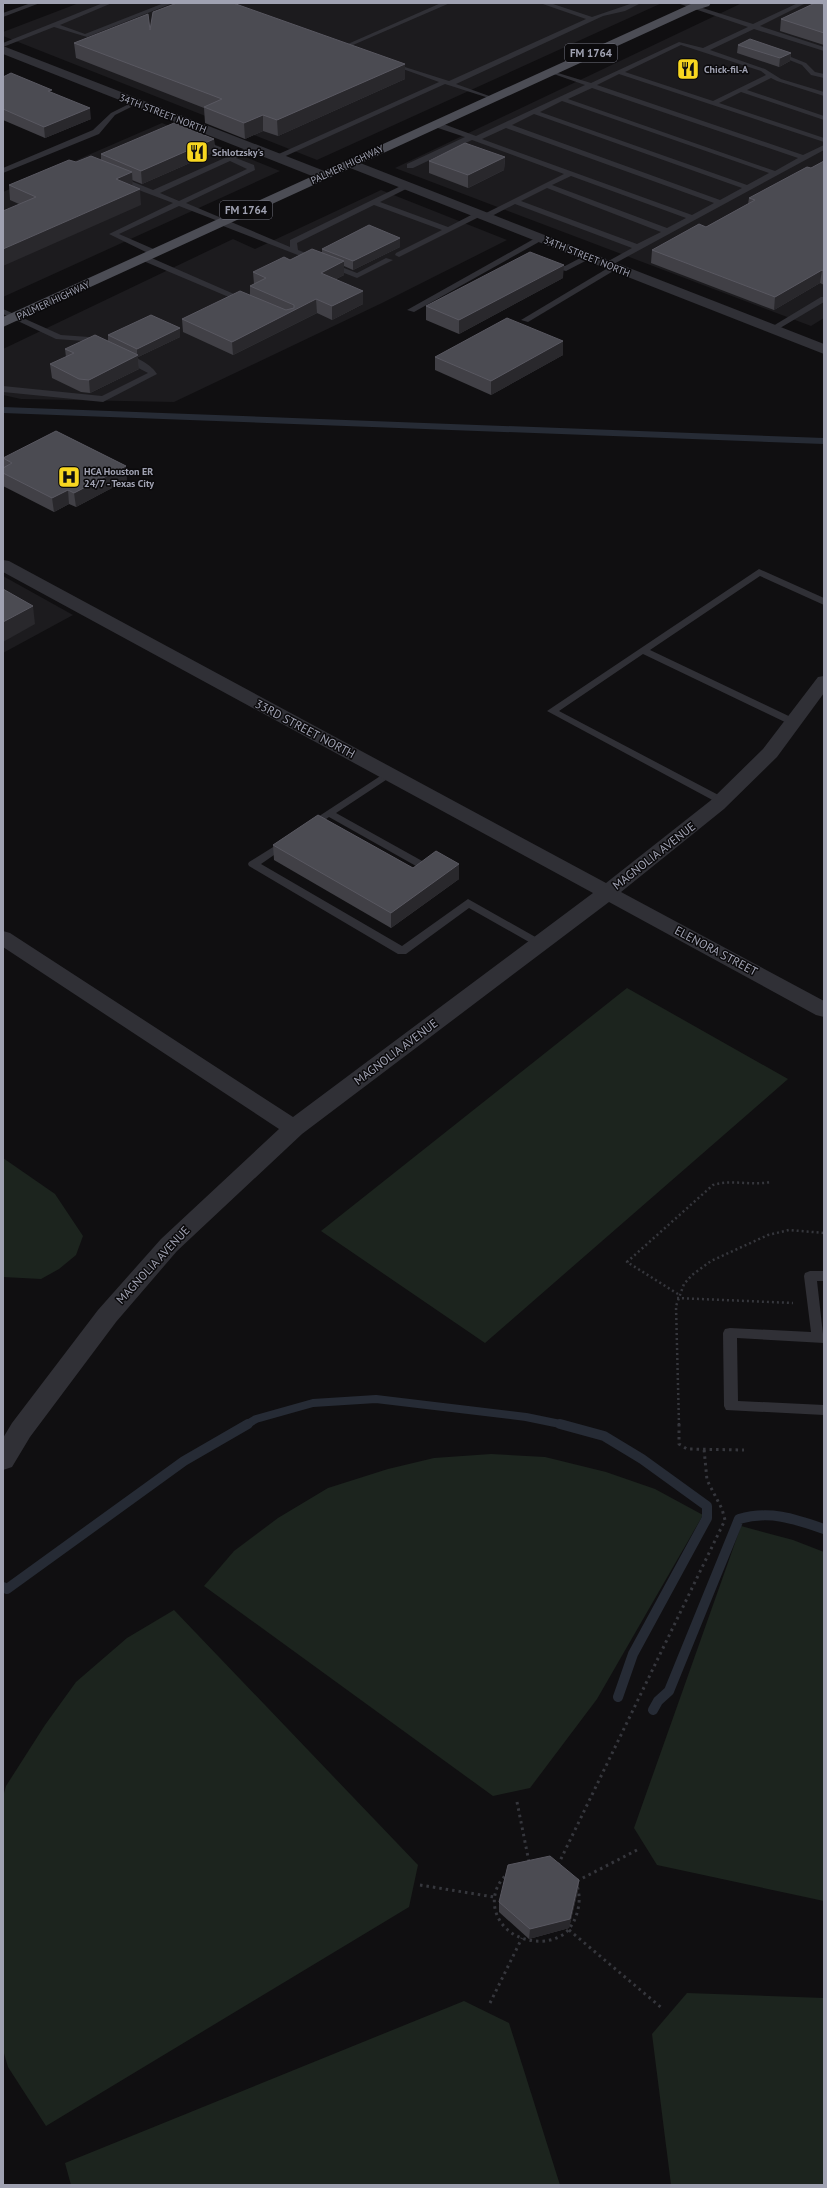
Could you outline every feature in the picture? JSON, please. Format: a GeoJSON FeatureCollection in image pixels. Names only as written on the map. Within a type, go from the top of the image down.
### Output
{"type":"FeatureCollection","features":[{"type":"Feature","properties":{"kind":"main road","name":"PALMER HIGHWAY"},"geometry":{"type":"LineString","coordinates":[[3,323],[694,5],[705,3]]}},
{"type":"Feature","properties":{"kind":"street","name":"34TH STREET NORTH"},"geometry":{"type":"LineString","coordinates":[[3,50],[137,102],[186,127],[253,148],[322,175]]}},
{"type":"Feature","properties":{"kind":"street","name":"34TH STREET NORTH"},"geometry":{"type":"LineString","coordinates":[[350,163],[824,349]]}},
{"type":"Feature","properties":{"kind":"street","name":"33RD STREET NORTH"},"geometry":{"type":"LineString","coordinates":[[3,566],[607,893]]}},
{"type":"Feature","properties":{"kind":"street","name":"MAGNOLIA AVENUE"},"geometry":{"type":"LineString","coordinates":[[3,1460],[12,1427],[169,1245],[294,1128],[607,893],[722,801],[770,753],[824,681]]}},
{"type":"Feature","properties":{"kind":"street","name":"ELENORA STREET"},"geometry":{"type":"LineString","coordinates":[[607,893],[824,1010]]}},
{"type":"Feature","properties":{"kind":"street"},"geometry":{"type":"LineString","coordinates":[[3,938],[294,1128]]}},
{"type":"Feature","properties":{"kind":"lane"},"geometry":{"type":"LineString","coordinates":[[3,15],[37,3]]}},
{"type":"Feature","properties":{"kind":"lane"},"geometry":{"type":"LineString","coordinates":[[3,45],[109,3]]}},
{"type":"Feature","properties":{"kind":"lane"},"geometry":{"type":"LineString","coordinates":[[54,25],[85,36],[170,3]]}},
{"type":"Feature","properties":{"kind":"lane"},"geometry":{"type":"LineString","coordinates":[[358,52],[341,46],[448,3]]}},
{"type":"Feature","properties":{"kind":"lane"},"geometry":{"type":"LineString","coordinates":[[543,3],[592,19]]}},
{"type":"Feature","properties":{"kind":"lane"},"geometry":{"type":"LineString","coordinates":[[276,157],[592,19],[638,3]]}},
{"type":"Feature","properties":{"kind":"lane"},"geometry":{"type":"LineString","coordinates":[[680,3],[694,5],[754,27],[824,49]]}},
{"type":"Feature","properties":{"kind":"lane"},"geometry":{"type":"LineString","coordinates":[[703,50],[803,3]]}},
{"type":"Feature","properties":{"kind":"lane"},"geometry":{"type":"LineString","coordinates":[[730,38],[744,43]]}},
{"type":"Feature","properties":{"kind":"lane"},"geometry":{"type":"LineString","coordinates":[[410,166],[506,125],[681,43],[763,70],[779,80],[824,94]]}},
{"type":"Feature","properties":{"kind":"lane"},"geometry":{"type":"LineString","coordinates":[[766,50],[799,61],[814,74],[824,76]]}},
{"type":"Feature","properties":{"kind":"lane"},"geometry":{"type":"LineString","coordinates":[[386,62],[490,98]]}},
{"type":"Feature","properties":{"kind":"lane"},"geometry":{"type":"LineString","coordinates":[[550,71],[804,158]]}},
{"type":"Feature","properties":{"kind":"lane"},"geometry":{"type":"LineString","coordinates":[[619,72],[824,140]]}},
{"type":"Feature","properties":{"kind":"lane"},"geometry":{"type":"LineString","coordinates":[[714,103],[771,75]]}},
{"type":"Feature","properties":{"kind":"lane"},"geometry":{"type":"LineString","coordinates":[[741,90],[824,118]]}},
{"type":"Feature","properties":{"kind":"lane"},"geometry":{"type":"LineString","coordinates":[[562,98],[775,173]]}},
{"type":"Feature","properties":{"kind":"lane"},"geometry":{"type":"LineString","coordinates":[[3,170],[96,132],[113,114],[137,102]]}},
{"type":"Feature","properties":{"kind":"lane"},"geometry":{"type":"LineString","coordinates":[[534,112],[748,188]]}},
{"type":"Feature","properties":{"kind":"lane"},"geometry":{"type":"LineString","coordinates":[[435,124],[692,218]]}},
{"type":"Feature","properties":{"kind":"lane"},"geometry":{"type":"LineString","coordinates":[[506,125],[720,203]]}},
{"type":"Feature","properties":{"kind":"lane"},"geometry":{"type":"LineString","coordinates":[[188,137],[233,157],[251,167],[251,170],[113,234],[149,255],[254,304]]}},
{"type":"Feature","properties":{"kind":"lane"},"geometry":{"type":"LineString","coordinates":[[525,320],[637,247],[824,147]]}},
{"type":"Feature","properties":{"kind":"lane"},"geometry":{"type":"LineString","coordinates":[[153,193],[253,148]]}},
{"type":"Feature","properties":{"kind":"lane"},"geometry":{"type":"LineString","coordinates":[[399,255],[571,173]]}},
{"type":"Feature","properties":{"kind":"lane"},"geometry":{"type":"LineString","coordinates":[[113,177],[357,276],[389,260]]}},
{"type":"Feature","properties":{"kind":"lane"},"geometry":{"type":"LineString","coordinates":[[294,251],[293,242],[407,185]]}},
{"type":"Feature","properties":{"kind":"lane"},"geometry":{"type":"LineString","coordinates":[[545,185],[667,231]]}},
{"type":"Feature","properties":{"kind":"lane"},"geometry":{"type":"LineString","coordinates":[[514,201],[637,247]]}},
{"type":"Feature","properties":{"kind":"lane"},"geometry":{"type":"LineString","coordinates":[[374,202],[449,230]]}},
{"type":"Feature","properties":{"kind":"lane"},"geometry":{"type":"LineString","coordinates":[[411,310],[542,238]]}},
{"type":"Feature","properties":{"kind":"lane"},"geometry":{"type":"LineString","coordinates":[[513,254],[526,258]]}},
{"type":"Feature","properties":{"kind":"lane"},"geometry":{"type":"LineString","coordinates":[[538,263],[566,269],[589,257]]}},
{"type":"Feature","properties":{"kind":"lane"},"geometry":{"type":"LineString","coordinates":[[772,329],[824,299]]}},
{"type":"Feature","properties":{"kind":"lane"},"geometry":{"type":"LineString","coordinates":[[3,311],[59,337],[86,339],[150,369],[153,374],[103,400],[3,389]]}},
{"type":"Feature","properties":{"kind":"lane"},"geometry":{"type":"LineString","coordinates":[[722,801],[552,711],[759,572],[824,602]]}},
{"type":"Feature","properties":{"kind":"lane"},"geometry":{"type":"LineString","coordinates":[[643,650],[793,722]]}},
{"type":"Feature","properties":{"kind":"lane"},"geometry":{"type":"LineString","coordinates":[[388,774],[253,864],[402,951],[468,903],[540,943]]}},
{"type":"Feature","properties":{"kind":"lane"},"geometry":{"type":"LineString","coordinates":[[328,814],[420,864]]}},
{"type":"Feature","properties":{"kind":"lane"},"geometry":{"type":"LineString","coordinates":[[824,1276],[810,1276],[821,1338],[730,1333],[731,1406],[824,1410]]}},
{"type":"Feature","properties":{"kind":"path"},"geometry":{"type":"LineString","coordinates":[[678,1294],[627,1262],[713,1185],[730,1181],[759,1184],[770,1182]]}},
{"type":"Feature","properties":{"kind":"path"},"geometry":{"type":"LineString","coordinates":[[677,1298],[814,1304]]}},
{"type":"Feature","properties":{"kind":"path"},"geometry":{"type":"LineString","coordinates":[[557,1866],[725,1520],[724,1508],[713,1494],[706,1479],[704,1449]]}},
{"type":"Feature","properties":{"kind":"path"},"geometry":{"type":"LineString","coordinates":[[517,1802],[529,1862]]}},
{"type":"Feature","properties":{"kind":"path"},"geometry":{"type":"LineString","coordinates":[[576,1882],[637,1850]]}},
{"type":"Feature","properties":{"kind":"path"},"geometry":{"type":"LineString","coordinates":[[529,1862],[547,1862],[566,1871],[576,1882],[582,1897],[582,1907],[577,1920],[570,1930],[559,1938],[539,1942],[522,1938],[508,1930],[501,1922],[496,1912],[495,1898],[499,1881],[515,1866],[529,1862]]}},
{"type":"Feature","properties":{"kind":"path"},"geometry":{"type":"LineString","coordinates":[[420,1885],[495,1898]]}},
{"type":"Feature","properties":{"kind":"path"},"geometry":{"type":"LineString","coordinates":[[570,1930],[663,2008]]}},
{"type":"Feature","properties":{"kind":"path"},"geometry":{"type":"LineString","coordinates":[[490,2003],[522,1938]]}},
{"type":"Feature","properties":{"kind":"shaded area"},"geometry":{"type":"Polygon","coordinates":[[[79,3],[662,3],[317,160],[3,36],[3,32],[79,3]]]}},
{"type":"Feature","properties":{"kind":"shaded area"},"geometry":{"type":"Polygon","coordinates":[[[742,3],[824,3],[824,318],[811,326],[395,168],[742,3]]]}},
{"type":"Feature","properties":{"kind":"shaded area"},"geometry":{"type":"Polygon","coordinates":[[[162,123],[280,171],[3,297],[3,192],[162,123]]]}},
{"type":"Feature","properties":{"kind":"shaded area"},"geometry":{"type":"Polygon","coordinates":[[[381,190],[507,240],[382,303],[174,402],[21,399],[3,395],[3,349],[233,239],[255,249],[381,190]]]}},
{"type":"Feature","properties":{"kind":"shaded area"},"geometry":{"type":"Polygon","coordinates":[[[3,576],[73,615],[3,653],[3,576]]]}},
{"type":"Feature","properties":{"kind":"shaded area"},"geometry":{"type":"Polygon","coordinates":[[[627,988],[788,1079],[485,1343],[321,1231],[627,988]]]}},
{"type":"Feature","properties":{"kind":"shaded area"},"geometry":{"type":"Polygon","coordinates":[[[3,1158],[55,1194],[83,1236],[76,1255],[59,1269],[41,1279],[3,1277],[3,1158]]]}},
{"type":"Feature","properties":{"kind":"shaded area"},"geometry":{"type":"Polygon","coordinates":[[[491,1454],[545,1457],[606,1472],[655,1489],[703,1515],[597,1699],[530,1788],[493,1796],[204,1586],[234,1551],[278,1518],[328,1488],[388,1469],[434,1458],[491,1454]]]}},
{"type":"Feature","properties":{"kind":"shaded area"},"geometry":{"type":"Polygon","coordinates":[[[741,1526],[793,1540],[824,1552],[824,1901],[657,1865],[634,1828],[741,1526]]]}},
{"type":"Feature","properties":{"kind":"shaded area"},"geometry":{"type":"Polygon","coordinates":[[[174,1610],[418,1865],[409,1907],[46,2126],[8,2067],[3,2050],[3,1797],[6,1786],[45,1725],[76,1682],[127,1638],[174,1610]]]}},
{"type":"Feature","properties":{"kind":"shaded area"},"geometry":{"type":"Polygon","coordinates":[[[687,1993],[824,1998],[824,2185],[671,2185],[652,2034],[687,1993]]]}},
{"type":"Feature","properties":{"kind":"shaded area"},"geometry":{"type":"Polygon","coordinates":[[[464,2001],[509,2023],[560,2185],[71,2185],[65,2163],[464,2001]]]}},
{"type":"Feature","properties":{"kind":"building"},"geometry":{"type":"Polygon","coordinates":[[[177,3],[233,3],[405,64],[277,120],[263,115],[244,123],[204,107],[222,99],[74,43],[148,14],[150,30],[153,12],[177,3]]]}},
{"type":"Feature","properties":{"kind":"building"},"geometry":{"type":"Polygon","coordinates":[[[815,3],[824,5],[824,33],[781,19],[815,3]]]}},
{"type":"Feature","properties":{"kind":"building"},"geometry":{"type":"Polygon","coordinates":[[[750,39],[791,53],[780,58],[738,45],[750,39]]]}},
{"type":"Feature","properties":{"kind":"building"},"geometry":{"type":"Polygon","coordinates":[[[11,73],[52,90],[48,91],[90,108],[44,127],[3,109],[3,77],[11,73]]]}},
{"type":"Feature","properties":{"kind":"building"},"geometry":{"type":"Polygon","coordinates":[[[174,123],[214,139],[141,171],[101,154],[174,123]]]}},
{"type":"Feature","properties":{"kind":"building"},"geometry":{"type":"Polygon","coordinates":[[[465,143],[505,157],[468,175],[429,161],[465,143]]]}},
{"type":"Feature","properties":{"kind":"building"},"geometry":{"type":"Polygon","coordinates":[[[91,156],[132,172],[116,179],[140,189],[3,249],[3,211],[36,197],[9,185],[69,160],[76,162],[91,156]]]}},
{"type":"Feature","properties":{"kind":"building"},"geometry":{"type":"Polygon","coordinates":[[[824,161],[824,271],[822,270],[775,297],[652,250],[699,224],[706,227],[755,200],[749,198],[807,167],[811,168],[824,161]]]}},
{"type":"Feature","properties":{"kind":"building"},"geometry":{"type":"Polygon","coordinates":[[[369,225],[400,238],[353,261],[322,249],[369,225]]]}},
{"type":"Feature","properties":{"kind":"building"},"geometry":{"type":"Polygon","coordinates":[[[312,249],[344,261],[321,273],[363,291],[332,306],[316,299],[232,342],[182,319],[240,291],[286,310],[294,308],[294,305],[250,286],[266,278],[253,272],[284,257],[290,260],[312,249]]]}},
{"type":"Feature","properties":{"kind":"building"},"geometry":{"type":"Polygon","coordinates":[[[530,252],[564,265],[459,320],[426,306],[530,252]]]}},
{"type":"Feature","properties":{"kind":"building"},"geometry":{"type":"Polygon","coordinates":[[[151,315],[180,328],[137,349],[108,335],[151,315]]]}},
{"type":"Feature","properties":{"kind":"building"},"geometry":{"type":"Polygon","coordinates":[[[507,318],[563,341],[491,381],[435,357],[507,318]]]}},
{"type":"Feature","properties":{"kind":"building"},"geometry":{"type":"Polygon","coordinates":[[[95,335],[138,355],[89,380],[79,379],[50,364],[74,353],[65,349],[95,335]]]}},
{"type":"Feature","properties":{"kind":"building"},"geometry":{"type":"Polygon","coordinates":[[[56,431],[126,466],[74,493],[68,490],[52,498],[3,473],[3,468],[12,463],[3,458],[56,431]]]}},
{"type":"Feature","properties":{"kind":"building"},"geometry":{"type":"Polygon","coordinates":[[[3,589],[33,606],[3,622],[3,589]]]}},
{"type":"Feature","properties":{"kind":"building"},"geometry":{"type":"Polygon","coordinates":[[[318,815],[413,868],[436,851],[459,864],[391,913],[273,845],[318,815]]]}},
{"type":"Feature","properties":{"kind":"building"},"geometry":{"type":"Polygon","coordinates":[[[550,1856],[579,1880],[570,1919],[530,1929],[499,1902],[508,1865],[550,1856]]]}},
{"type":"Feature","properties":{"kind":"waterway"},"geometry":{"type":"LineString","coordinates":[[3,410],[824,441]]}},
{"type":"Feature","properties":{"kind":"waterway"},"geometry":{"type":"LineString","coordinates":[[246,1425],[256,1419],[313,1403],[376,1399],[526,1417],[565,1425]]}},
{"type":"Feature","properties":{"kind":"waterway"},"geometry":{"type":"LineString","coordinates":[[3,1587],[7,1589],[184,1461],[248,1424]]}},
{"type":"Feature","properties":{"kind":"waterway"},"geometry":{"type":"LineString","coordinates":[[560,1424],[604,1436],[642,1459],[707,1506],[707,1518],[633,1654],[618,1697]]}},
{"type":"Feature","properties":{"kind":"waterway"},"geometry":{"type":"LineString","coordinates":[[653,1710],[658,1701],[669,1691],[739,1519],[761,1515],[782,1517],[824,1529]]}},
{"type":"Feature","properties":{"kind":"place","name":"Chick-fil-A"},"geometry":{"type":"Point","coordinates":[688,69]}},
{"type":"Feature","properties":{"kind":"place","name":"Schlotzsky's"},"geometry":{"type":"Point","coordinates":[197,152]}},
{"type":"Feature","properties":{"kind":"place","name":"HCA Houston ER 24/7 - Texas City"},"geometry":{"type":"Point","coordinates":[69,477]}}]}
